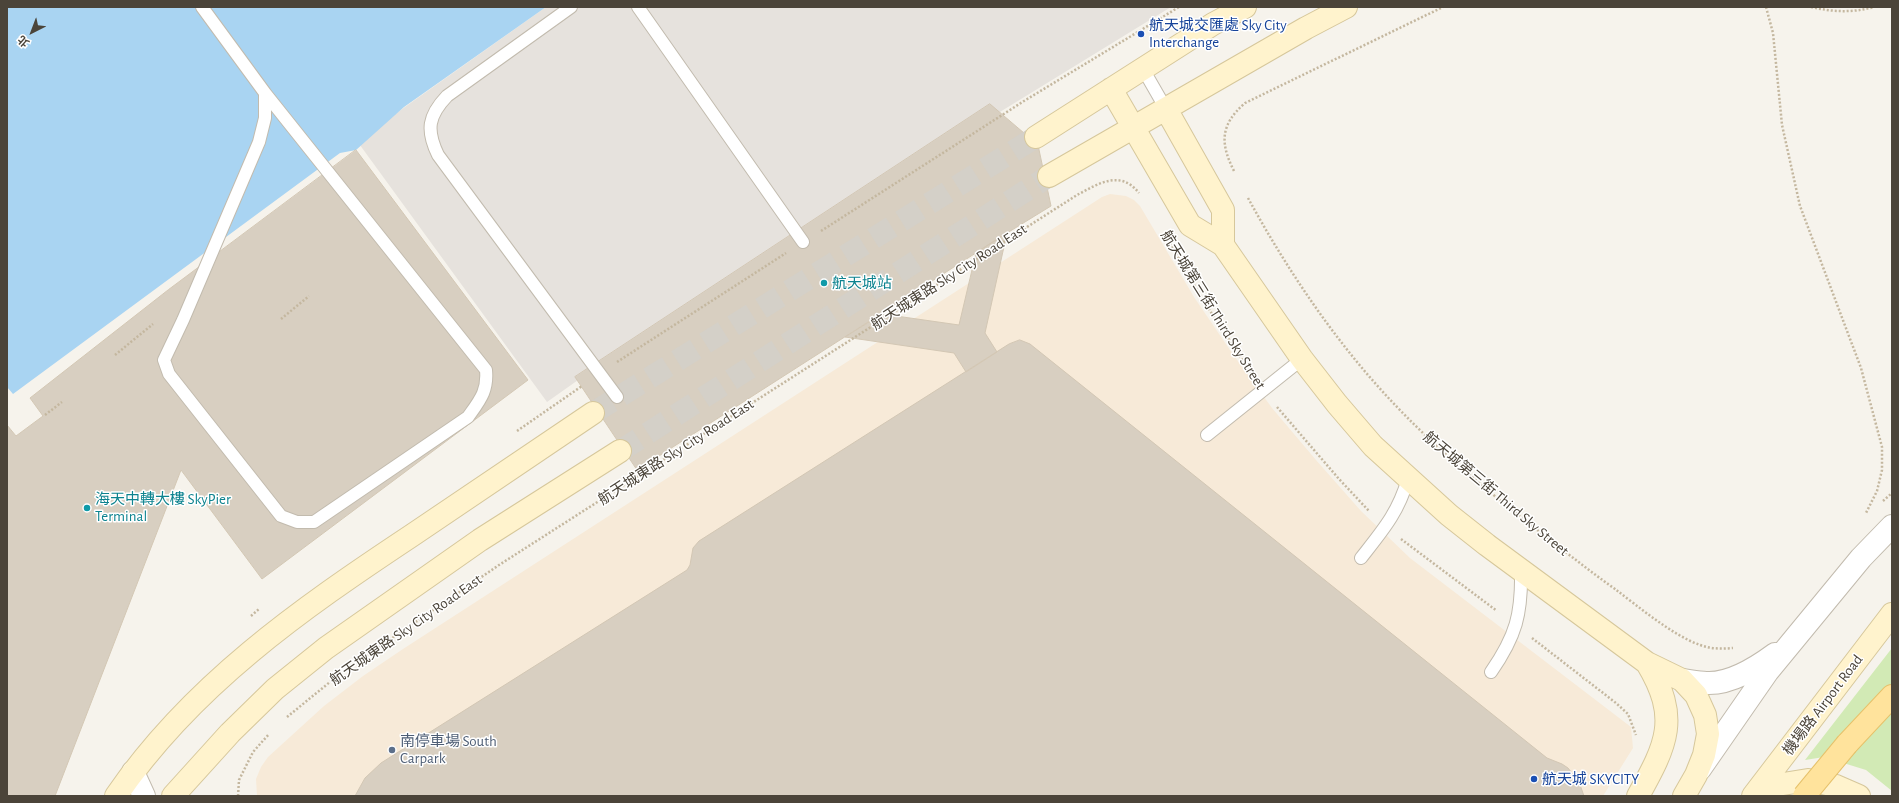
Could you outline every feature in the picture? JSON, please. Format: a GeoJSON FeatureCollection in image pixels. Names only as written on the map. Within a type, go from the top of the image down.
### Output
{"type":"FeatureCollection","features":[{"type":"Feature","properties":{"kind":"main road"},"geometry":{"type":"LineString","coordinates":[[1804,796],[1848,744],[1892,696]]}},
{"type":"Feature","properties":{"kind":"street"},"geometry":{"type":"LineString","coordinates":[[1036,137],[1213,24],[1245,7]]}},
{"type":"Feature","properties":{"kind":"street"},"geometry":{"type":"LineString","coordinates":[[1049,176],[1306,28],[1346,7]]}},
{"type":"Feature","properties":{"kind":"street","name":"航天城第三街 Third Sky Street"},"geometry":{"type":"LineString","coordinates":[[1111,89],[1190,225],[1223,245],[1302,359],[1337,404],[1374,446],[1408,479],[1449,515],[1521,570],[1647,663],[1682,680]]}},
{"type":"Feature","properties":{"kind":"street"},"geometry":{"type":"LineString","coordinates":[[1166,109],[1223,210],[1223,245]]}},
{"type":"Feature","properties":{"kind":"street"},"geometry":{"type":"LineString","coordinates":[[116,796],[153,746],[182,715],[220,677],[263,640],[353,575],[594,413]]}},
{"type":"Feature","properties":{"kind":"street","name":"航天城東路 Sky City Road East"},"geometry":{"type":"LineString","coordinates":[[173,796],[230,733],[275,689],[326,648],[480,540],[620,451]]}},
{"type":"Feature","properties":{"kind":"street"},"geometry":{"type":"LineString","coordinates":[[1684,796],[1696,775],[1768,671],[1861,558],[1892,526]]}},
{"type":"Feature","properties":{"kind":"street","name":"機場路 Airport Road"},"geometry":{"type":"LineString","coordinates":[[1753,796],[1892,614]]}},
{"type":"Feature","properties":{"kind":"street"},"geometry":{"type":"LineString","coordinates":[[1682,680],[1708,683],[1732,678],[1761,664],[1792,642]]}},
{"type":"Feature","properties":{"kind":"street"},"geometry":{"type":"LineString","coordinates":[[1638,796],[1653,769],[1662,748],[1666,731],[1667,714],[1663,695],[1647,663]]}},
{"type":"Feature","properties":{"kind":"street"},"geometry":{"type":"LineString","coordinates":[[1682,680],[1696,695],[1705,715],[1708,734],[1704,755],[1696,775]]}},
{"type":"Feature","properties":{"kind":"street"},"geometry":{"type":"LineString","coordinates":[[133,772],[144,796]]}},
{"type":"Feature","properties":{"kind":"street"},"geometry":{"type":"LineString","coordinates":[[1761,796],[1777,785],[1808,780],[1836,786],[1859,796]]}},
{"type":"Feature","properties":{"kind":"lane"},"geometry":{"type":"LineString","coordinates":[[202,7],[265,94],[486,370],[487,383],[481,399],[468,417],[314,522],[297,522],[280,516],[169,374],[164,360],[184,320],[259,142],[265,118],[265,94]]}},
{"type":"Feature","properties":{"kind":"lane"},"geometry":{"type":"LineString","coordinates":[[571,7],[447,96],[436,108],[430,123],[431,140],[438,155],[617,397]]}},
{"type":"Feature","properties":{"kind":"lane"},"geometry":{"type":"LineString","coordinates":[[638,7],[803,242]]}},
{"type":"Feature","properties":{"kind":"lane"},"geometry":{"type":"LineString","coordinates":[[1143,69],[1166,109]]}},
{"type":"Feature","properties":{"kind":"lane"},"geometry":{"type":"LineString","coordinates":[[1207,435],[1302,359]]}},
{"type":"Feature","properties":{"kind":"lane"},"geometry":{"type":"LineString","coordinates":[[1361,558],[1386,527],[1402,499],[1408,479]]}},
{"type":"Feature","properties":{"kind":"lane"},"geometry":{"type":"LineString","coordinates":[[1491,672],[1510,642],[1516,626],[1521,600],[1521,570]]}},
{"type":"Feature","properties":{"kind":"path"},"geometry":{"type":"LineString","coordinates":[[1237,177],[1226,155],[1223,143],[1228,123],[1235,113],[1245,104],[1443,7]]}},
{"type":"Feature","properties":{"kind":"path"},"geometry":{"type":"LineString","coordinates":[[1766,7],[1773,33],[1782,125],[1800,206],[1861,368],[1882,447],[1882,470],[1877,491],[1866,516],[1872,511]]}},
{"type":"Feature","properties":{"kind":"path"},"geometry":{"type":"LineString","coordinates":[[1811,7],[1835,12],[1858,11],[1874,7]]}},
{"type":"Feature","properties":{"kind":"path","name":"航天城東路 Sky City Road East"},"geometry":{"type":"LineString","coordinates":[[285,718],[341,673],[493,569],[1077,195],[1098,183],[1120,180],[1134,187],[1143,198]]}},
{"type":"Feature","properties":{"kind":"path","name":"航天城第三街 Third Sky Street"},"geometry":{"type":"LineString","coordinates":[[1244,191],[1282,256],[1318,311],[1362,367],[1397,408],[1435,445],[1487,491],[1592,574],[1677,633],[1699,645],[1714,649],[1733,648],[1739,646]]}},
{"type":"Feature","properties":{"kind":"path","name":"航天城第三街 Third Sky Street"},"geometry":{"type":"LineString","coordinates":[[1166,238],[1201,297],[1263,389],[1339,479],[1386,527],[1616,703],[1628,714],[1633,725]]}},
{"type":"Feature","properties":{"kind":"path"},"geometry":{"type":"LineString","coordinates":[[281,319],[309,296]]}},
{"type":"Feature","properties":{"kind":"path"},"geometry":{"type":"LineString","coordinates":[[115,355],[153,324]]}},
{"type":"Feature","properties":{"kind":"path"},"geometry":{"type":"LineString","coordinates":[[45,415],[62,402]]}},
{"type":"Feature","properties":{"kind":"path"},"geometry":{"type":"LineString","coordinates":[[1878,506],[1892,493]]}},
{"type":"Feature","properties":{"kind":"path"},"geometry":{"type":"LineString","coordinates":[[238,796],[239,780],[253,752],[274,729]]}},
{"type":"Feature","properties":{"kind":"shaded area"},"geometry":{"type":"Polygon","coordinates":[[[546,7],[1171,7],[995,115],[605,361],[547,402],[357,141],[546,7]]]}},
{"type":"Feature","properties":{"kind":"shaded area"},"geometry":{"type":"Polygon","coordinates":[[[1110,194],[1126,196],[1134,200],[1140,206],[1194,297],[1232,353],[1272,408],[1361,511],[1410,558],[1631,727],[1633,748],[1603,796],[257,796],[256,779],[261,767],[268,757],[324,706],[363,676],[1102,197],[1110,194]]]}},
{"type":"Feature","properties":{"kind":"green space"},"geometry":{"type":"Polygon","coordinates":[[[1892,648],[1892,791],[1866,770],[1824,757],[1805,760],[1892,648]]]}},
{"type":"Feature","properties":{"kind":"water"},"geometry":{"type":"Polygon","coordinates":[[[7,7],[546,7],[404,107],[356,150],[340,153],[13,394],[7,387],[7,7]]]}},
{"type":"Feature","properties":{"kind":"building","name":"航天城站"},"geometry":{"type":"Polygon","coordinates":[[[990,104],[1038,145],[1051,206],[637,470],[575,377],[990,104]]]}},
{"type":"Feature","properties":{"kind":"building","name":"海天中轉大樓 SkyPier Terminal"},"geometry":{"type":"Polygon","coordinates":[[[356,150],[528,380],[262,579],[181,470],[55,796],[7,796],[7,425],[16,436],[43,416],[30,398],[168,290],[356,150]]]}},
{"type":"Feature","properties":{"kind":"building"},"geometry":{"type":"Polygon","coordinates":[[[1007,233],[985,333],[997,352],[966,372],[954,353],[845,337],[882,314],[959,325],[976,253],[1007,233]]]}},
{"type":"Feature","properties":{"kind":"building"},"geometry":{"type":"Polygon","coordinates":[[[1020,340],[1030,344],[1547,758],[1568,768],[1579,782],[1584,796],[355,796],[365,778],[381,763],[687,570],[690,565],[693,548],[699,541],[1009,344],[1020,340]]]}},
{"type":"Feature","properties":{"kind":"tunnel"},"geometry":{"type":"LineString","coordinates":[[593,413],[1036,137]]}},
{"type":"Feature","properties":{"kind":"tunnel"},"geometry":{"type":"LineString","coordinates":[[620,451],[1049,176]]}},
{"type":"Feature","properties":{"kind":"place","name":"航天城交匯處 Sky City Interchange"},"geometry":{"type":"Point","coordinates":[1141,34]}},
{"type":"Feature","properties":{"kind":"place","name":"航天城站"},"geometry":{"type":"Point","coordinates":[824,283]}},
{"type":"Feature","properties":{"kind":"place","name":"海天中轉大樓 SkyPier Terminal"},"geometry":{"type":"Point","coordinates":[87,508]}},
{"type":"Feature","properties":{"kind":"place","name":"南停車場 South Carpark"},"geometry":{"type":"Point","coordinates":[392,750]}},
{"type":"Feature","properties":{"kind":"place","name":"航天城 SKYCITY"},"geometry":{"type":"Point","coordinates":[1534,779]}}]}
